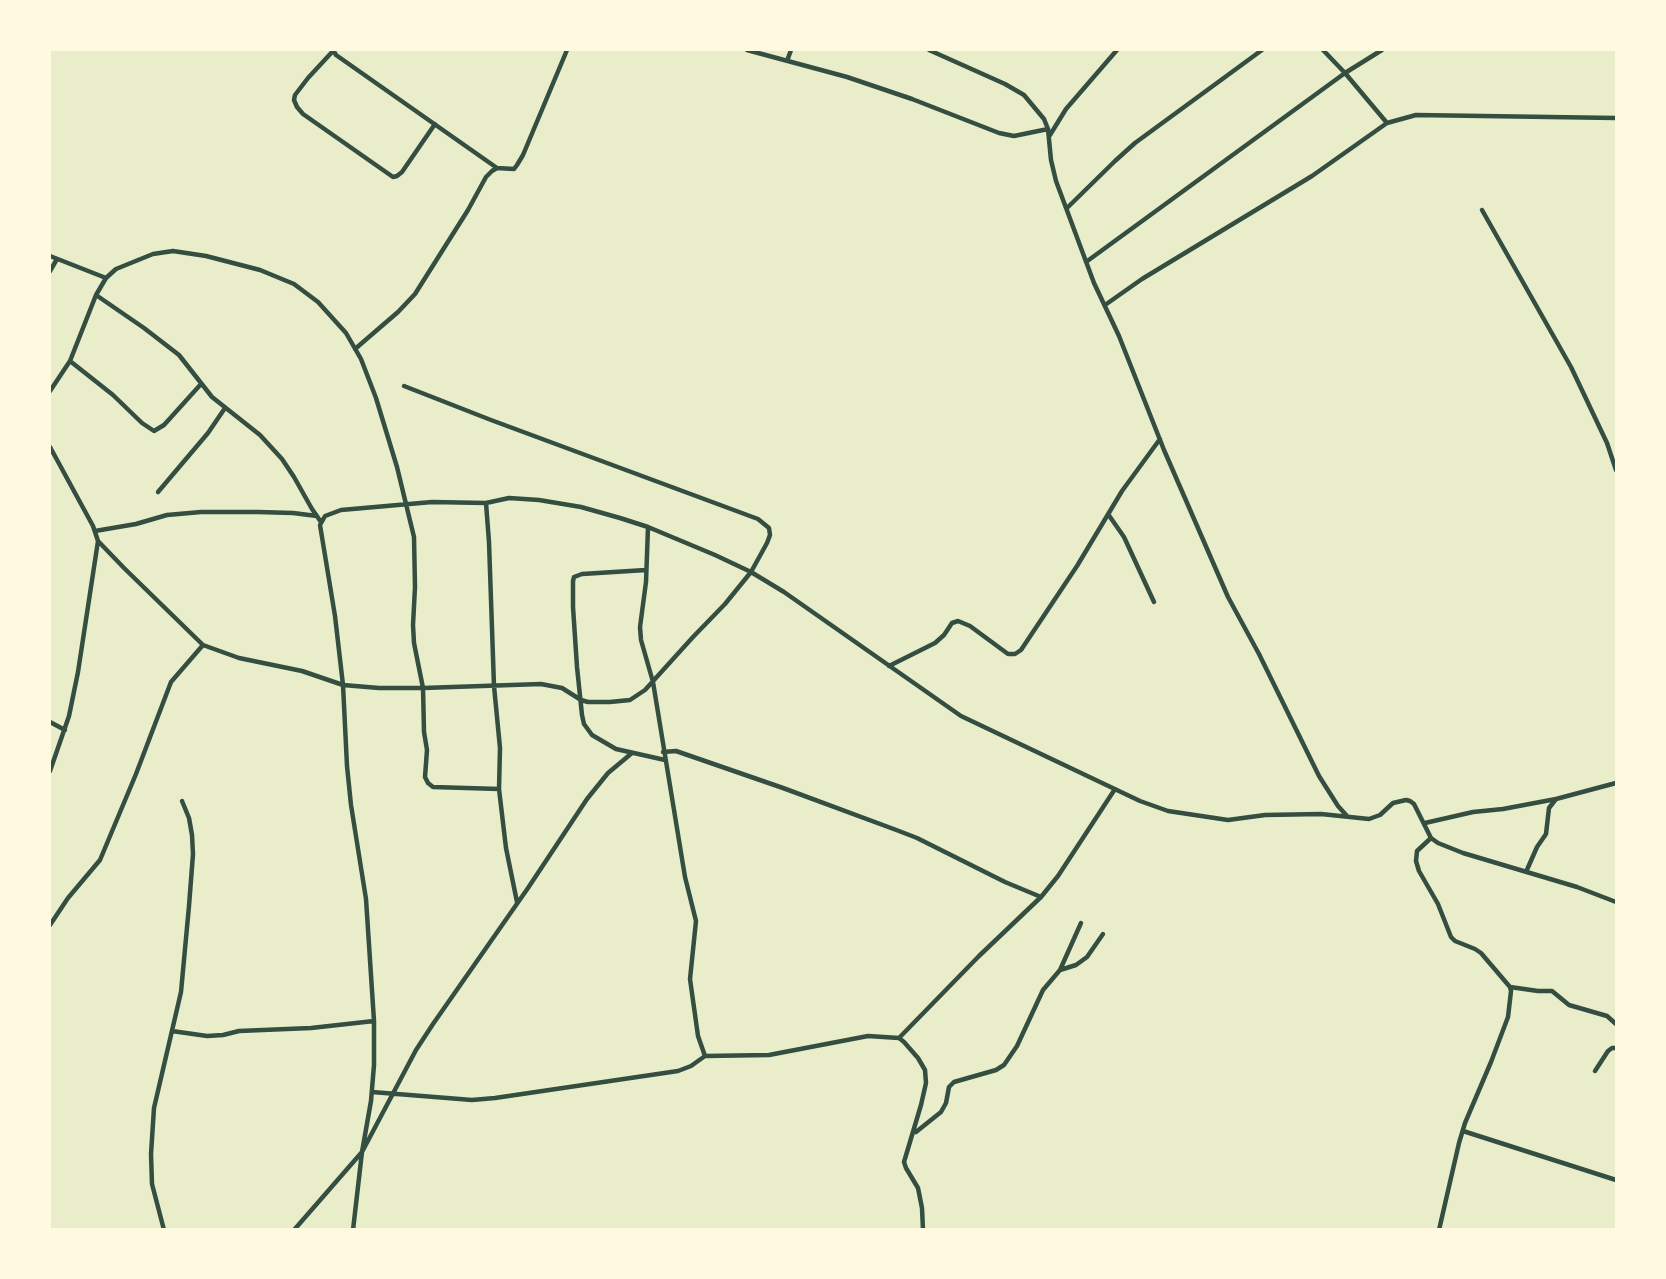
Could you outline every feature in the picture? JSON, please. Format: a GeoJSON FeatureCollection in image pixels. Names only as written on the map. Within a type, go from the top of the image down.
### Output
{"type":"FeatureCollection","features":[{"type":"Feature","properties":{"kind":"street"},"geometry":{"type":"LineString","coordinates":[[435,124],[402,172],[393,177],[303,114],[294,100],[295,95],[308,78],[333,50],[497,168],[514,169],[521,160],[567,50]]}},
{"type":"Feature","properties":{"kind":"street"},"geometry":{"type":"LineString","coordinates":[[747,50],[847,77],[912,99],[999,133],[1014,136],[1048,129]]}},
{"type":"Feature","properties":{"kind":"street"},"geometry":{"type":"LineString","coordinates":[[787,61],[791,50]]}},
{"type":"Feature","properties":{"kind":"street"},"geometry":{"type":"LineString","coordinates":[[929,50],[1005,84],[1024,95],[1044,119],[1048,129],[1056,181],[1086,262],[1228,597],[1259,654],[1319,776],[1334,801],[1348,817]]}},
{"type":"Feature","properties":{"kind":"street"},"geometry":{"type":"LineString","coordinates":[[1049,137],[1066,108],[1116,50]]}},
{"type":"Feature","properties":{"kind":"street"},"geometry":{"type":"LineString","coordinates":[[1067,208],[1135,144],[1262,50]]}},
{"type":"Feature","properties":{"kind":"street"},"geometry":{"type":"LineString","coordinates":[[1323,50],[1387,123]]}},
{"type":"Feature","properties":{"kind":"street"},"geometry":{"type":"LineString","coordinates":[[1086,262],[1345,73],[1382,50]]}},
{"type":"Feature","properties":{"kind":"street"},"geometry":{"type":"LineString","coordinates":[[1105,306],[1142,279],[1311,176],[1387,123],[1416,115],[1617,118]]}},
{"type":"Feature","properties":{"kind":"street"},"geometry":{"type":"LineString","coordinates":[[355,349],[415,294],[486,177],[497,168]]}},
{"type":"Feature","properties":{"kind":"street"},"geometry":{"type":"LineString","coordinates":[[1482,210],[1571,367],[1607,443],[1617,470]]}},
{"type":"Feature","properties":{"kind":"street"},"geometry":{"type":"LineString","coordinates":[[50,391],[70,361],[96,296],[106,278],[116,269],[153,254],[172,251],[206,256],[260,270],[294,284],[318,302],[346,333],[361,359],[376,398],[414,537],[414,634],[423,688],[424,732],[427,750],[425,777],[433,787],[499,789]]}},
{"type":"Feature","properties":{"kind":"street"},"geometry":{"type":"LineString","coordinates":[[50,256],[106,278]]}},
{"type":"Feature","properties":{"kind":"street"},"geometry":{"type":"LineString","coordinates":[[50,271],[57,259]]}},
{"type":"Feature","properties":{"kind":"street"},"geometry":{"type":"LineString","coordinates":[[96,296],[144,327],[179,355],[201,384],[225,408],[260,435],[282,459],[321,522]]}},
{"type":"Feature","properties":{"kind":"street"},"geometry":{"type":"LineString","coordinates":[[70,361],[113,395],[142,423],[154,430],[164,425],[201,384]]}},
{"type":"Feature","properties":{"kind":"street"},"geometry":{"type":"LineString","coordinates":[[98,541],[203,645],[239,658],[302,671],[343,685],[423,688],[552,685],[562,688],[580,700],[598,702],[630,700],[645,690],[725,604],[751,572],[770,535],[769,528],[758,519],[404,386]]}},
{"type":"Feature","properties":{"kind":"street"},"geometry":{"type":"LineString","coordinates":[[158,492],[208,434],[225,408]]}},
{"type":"Feature","properties":{"kind":"street"},"geometry":{"type":"LineString","coordinates":[[889,666],[934,643],[944,635],[952,623],[958,621],[970,626],[1008,654],[1015,654],[1021,650],[1077,566],[1122,491],[1160,438]]}},
{"type":"Feature","properties":{"kind":"street"},"geometry":{"type":"LineString","coordinates":[[50,447],[96,531],[98,541],[78,672],[65,730],[50,771]]}},
{"type":"Feature","properties":{"kind":"street"},"geometry":{"type":"LineString","coordinates":[[353,1230],[372,1092],[374,1021],[366,899],[347,766],[343,685],[335,616],[321,533],[321,522],[325,516],[341,510],[432,502],[486,503],[509,498],[581,507],[648,527],[751,572],[784,592],[961,716],[1140,801],[1168,811],[1228,820],[1265,814],[1322,814],[1369,819],[1375,818],[1393,803],[1406,800],[1414,804],[1431,838],[1438,843],[1617,902]]}},
{"type":"Feature","properties":{"kind":"street"},"geometry":{"type":"LineString","coordinates":[[486,503],[494,686],[500,748],[499,789],[506,848],[517,902]]}},
{"type":"Feature","properties":{"kind":"street"},"geometry":{"type":"LineString","coordinates":[[96,531],[136,524],[167,515],[201,512],[293,513],[316,516]]}},
{"type":"Feature","properties":{"kind":"street"},"geometry":{"type":"LineString","coordinates":[[1108,514],[1124,537],[1154,602]]}},
{"type":"Feature","properties":{"kind":"street"},"geometry":{"type":"LineString","coordinates":[[648,527],[640,627],[641,640],[653,682],[685,877],[696,921],[690,979],[698,1036],[705,1056]]}},
{"type":"Feature","properties":{"kind":"street"},"geometry":{"type":"LineString","coordinates":[[646,570],[596,573],[574,577],[573,607],[580,700],[584,724],[592,735],[616,749],[665,760]]}},
{"type":"Feature","properties":{"kind":"street"},"geometry":{"type":"LineString","coordinates":[[50,925],[68,898],[100,860],[171,682],[203,645]]}},
{"type":"Feature","properties":{"kind":"street"},"geometry":{"type":"LineString","coordinates":[[50,722],[65,730]]}},
{"type":"Feature","properties":{"kind":"street"},"geometry":{"type":"LineString","coordinates":[[663,752],[676,751],[908,834],[1005,882],[1041,897]]}},
{"type":"Feature","properties":{"kind":"street"},"geometry":{"type":"LineString","coordinates":[[294,1230],[362,1152],[416,1050],[433,1024],[587,799],[608,773],[632,753]]}},
{"type":"Feature","properties":{"kind":"street"},"geometry":{"type":"LineString","coordinates":[[1425,824],[1473,812],[1556,799],[1617,783]]}},
{"type":"Feature","properties":{"kind":"street"},"geometry":{"type":"LineString","coordinates":[[899,1038],[979,956],[1041,897],[1073,854],[1114,789]]}},
{"type":"Feature","properties":{"kind":"street"},"geometry":{"type":"LineString","coordinates":[[1526,872],[1537,847],[1546,834],[1549,808],[1556,799]]}},
{"type":"Feature","properties":{"kind":"street"},"geometry":{"type":"LineString","coordinates":[[164,1230],[152,1184],[151,1154],[154,1108],[182,980],[193,855],[189,818],[182,801]]}},
{"type":"Feature","properties":{"kind":"street"},"geometry":{"type":"LineString","coordinates":[[1431,838],[1417,851],[1416,861],[1419,871],[1438,904],[1451,937],[1481,953],[1511,991],[1508,1017],[1463,1131],[1439,1230]]}},
{"type":"Feature","properties":{"kind":"street"},"geometry":{"type":"LineString","coordinates":[[914,1133],[941,1112],[946,1103],[949,1087],[954,1082],[996,1070],[1004,1065],[1017,1046],[1043,990],[1060,970],[1082,923]]}},
{"type":"Feature","properties":{"kind":"street"},"geometry":{"type":"LineString","coordinates":[[1060,970],[1076,965],[1087,957],[1103,934]]}},
{"type":"Feature","properties":{"kind":"street"},"geometry":{"type":"LineString","coordinates":[[1510,987],[1552,991],[1569,1005],[1607,1016],[1617,1024]]}},
{"type":"Feature","properties":{"kind":"street"},"geometry":{"type":"LineString","coordinates":[[172,1030],[207,1036],[223,1035],[239,1030],[311,1028],[374,1021]]}},
{"type":"Feature","properties":{"kind":"street"},"geometry":{"type":"LineString","coordinates":[[372,1092],[472,1100],[495,1098],[678,1071],[705,1056],[769,1055],[868,1036],[899,1038],[918,1058],[925,1070],[926,1083],[914,1133],[904,1162],[918,1188],[923,1230]]}},
{"type":"Feature","properties":{"kind":"street"},"geometry":{"type":"LineString","coordinates":[[1595,1071],[1608,1051],[1617,1048]]}},
{"type":"Feature","properties":{"kind":"street"},"geometry":{"type":"LineString","coordinates":[[1463,1131],[1617,1180]]}}]}
